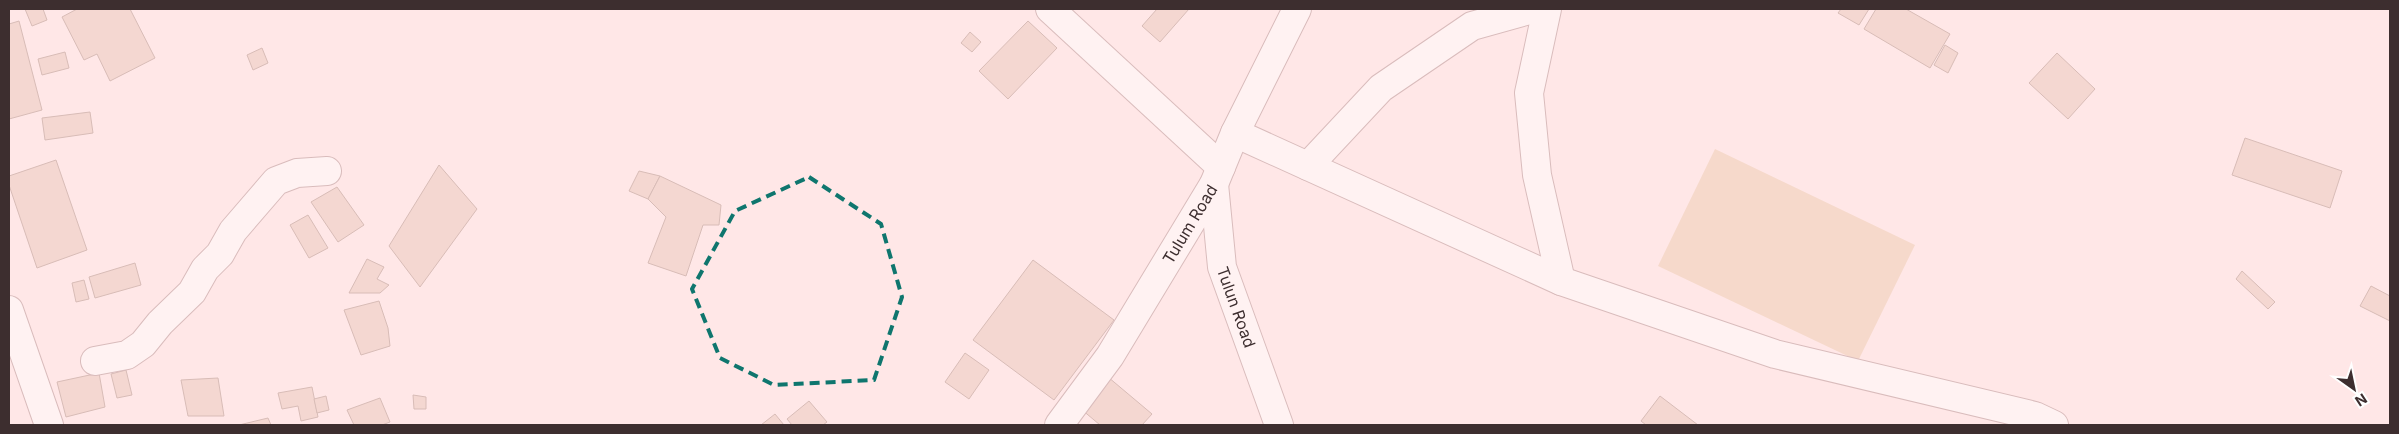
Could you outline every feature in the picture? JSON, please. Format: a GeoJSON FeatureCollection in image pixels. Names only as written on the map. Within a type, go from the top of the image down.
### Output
{"type":"FeatureCollection","features":[{"type":"Feature","properties":{"kind":"street"},"geometry":{"type":"LineString","coordinates":[[1050,9],[1218,176]]}},
{"type":"Feature","properties":{"kind":"street","name":"Tulum Road"},"geometry":{"type":"LineString","coordinates":[[1059,425],[1110,356],[1218,176],[1235,133],[1297,9]]}},
{"type":"Feature","properties":{"kind":"street"},"geometry":{"type":"LineString","coordinates":[[1308,166],[1381,88],[1472,26],[1533,9]]}},
{"type":"Feature","properties":{"kind":"street"},"geometry":{"type":"LineString","coordinates":[[1547,9],[1529,93],[1537,175],[1561,281]]}},
{"type":"Feature","properties":{"kind":"street"},"geometry":{"type":"LineString","coordinates":[[1235,133],[1561,281],[1775,354],[2035,416],[2054,425]]}},
{"type":"Feature","properties":{"kind":"street"},"geometry":{"type":"LineString","coordinates":[[95,361],[127,354],[143,344],[192,292],[205,269],[220,254],[233,231],[276,181],[297,173],[327,171]]}},
{"type":"Feature","properties":{"kind":"street","name":"Tulun Road"},"geometry":{"type":"LineString","coordinates":[[1218,176],[1222,267],[1279,425]]}},
{"type":"Feature","properties":{"kind":"street"},"geometry":{"type":"LineString","coordinates":[[9,310],[49,425]]}},
{"type":"Feature","properties":{"kind":"highlighted area"},"geometry":{"type":"Polygon","coordinates":[[[809,177],[881,224],[902,297],[874,380],[774,385],[720,358],[692,289],[735,211],[809,177]]]}},
{"type":"Feature","properties":{"kind":"shaded area"},"geometry":{"type":"Polygon","coordinates":[[[1715,149],[1915,245],[1858,361],[1658,266],[1715,149]]]}},
{"type":"Feature","properties":{"kind":"building"},"geometry":{"type":"Polygon","coordinates":[[[25,9],[43,9],[47,20],[32,26],[25,9]]]}},
{"type":"Feature","properties":{"kind":"building"},"geometry":{"type":"Polygon","coordinates":[[[77,9],[130,9],[155,58],[110,81],[97,54],[84,60],[62,17],[77,9]]]}},
{"type":"Feature","properties":{"kind":"building"},"geometry":{"type":"Polygon","coordinates":[[[1157,9],[1189,9],[1160,42],[1142,26],[1157,9]]]}},
{"type":"Feature","properties":{"kind":"building"},"geometry":{"type":"Polygon","coordinates":[[[1841,9],[1869,9],[1859,25],[1838,13],[1841,9]]]}},
{"type":"Feature","properties":{"kind":"building"},"geometry":{"type":"Polygon","coordinates":[[[1876,9],[1906,9],[1950,34],[1930,68],[1864,29],[1876,9]]]}},
{"type":"Feature","properties":{"kind":"building"},"geometry":{"type":"Polygon","coordinates":[[[19,21],[42,110],[9,119],[9,24],[19,21]]]}},
{"type":"Feature","properties":{"kind":"building"},"geometry":{"type":"Polygon","coordinates":[[[1028,21],[1057,48],[1008,99],[979,71],[1028,21]]]}},
{"type":"Feature","properties":{"kind":"building"},"geometry":{"type":"Polygon","coordinates":[[[970,32],[981,42],[972,52],[961,43],[970,32]]]}},
{"type":"Feature","properties":{"kind":"building"},"geometry":{"type":"Polygon","coordinates":[[[1945,45],[1958,53],[1948,73],[1934,65],[1945,45]]]}},
{"type":"Feature","properties":{"kind":"building"},"geometry":{"type":"Polygon","coordinates":[[[262,48],[268,63],[253,70],[247,55],[262,48]]]}},
{"type":"Feature","properties":{"kind":"building"},"geometry":{"type":"Polygon","coordinates":[[[65,52],[69,68],[42,75],[38,59],[65,52]]]}},
{"type":"Feature","properties":{"kind":"building"},"geometry":{"type":"Polygon","coordinates":[[[2057,53],[2095,89],[2068,119],[2029,83],[2057,53]]]}},
{"type":"Feature","properties":{"kind":"building"},"geometry":{"type":"Polygon","coordinates":[[[90,112],[93,133],[45,140],[42,118],[90,112]]]}},
{"type":"Feature","properties":{"kind":"building"},"geometry":{"type":"Polygon","coordinates":[[[2245,138],[2342,171],[2330,208],[2232,175],[2245,138]]]}},
{"type":"Feature","properties":{"kind":"building"},"geometry":{"type":"Polygon","coordinates":[[[56,160],[87,250],[37,268],[9,185],[9,176],[56,160]]]}},
{"type":"Feature","properties":{"kind":"building"},"geometry":{"type":"Polygon","coordinates":[[[439,165],[477,209],[420,287],[389,246],[439,165]]]}},
{"type":"Feature","properties":{"kind":"building"},"geometry":{"type":"Polygon","coordinates":[[[639,171],[660,176],[648,199],[629,191],[639,171]]]}},
{"type":"Feature","properties":{"kind":"building"},"geometry":{"type":"Polygon","coordinates":[[[660,176],[721,205],[719,225],[703,225],[686,276],[648,263],[666,217],[648,199],[660,176]]]}},
{"type":"Feature","properties":{"kind":"building"},"geometry":{"type":"Polygon","coordinates":[[[337,187],[364,225],[338,242],[311,202],[337,187]]]}},
{"type":"Feature","properties":{"kind":"building"},"geometry":{"type":"Polygon","coordinates":[[[308,215],[328,248],[309,258],[290,225],[308,215]]]}},
{"type":"Feature","properties":{"kind":"building"},"geometry":{"type":"Polygon","coordinates":[[[367,259],[384,267],[377,279],[389,285],[380,293],[349,293],[367,259]]]}},
{"type":"Feature","properties":{"kind":"building"},"geometry":{"type":"Polygon","coordinates":[[[1033,260],[1114,320],[1054,400],[973,340],[1033,260]]]}},
{"type":"Feature","properties":{"kind":"building"},"geometry":{"type":"Polygon","coordinates":[[[135,263],[141,285],[95,298],[89,277],[135,263]]]}},
{"type":"Feature","properties":{"kind":"building"},"geometry":{"type":"Polygon","coordinates":[[[2242,271],[2275,302],[2268,309],[2236,279],[2242,271]]]}},
{"type":"Feature","properties":{"kind":"building"},"geometry":{"type":"Polygon","coordinates":[[[84,280],[89,299],[76,302],[72,283],[84,280]]]}},
{"type":"Feature","properties":{"kind":"building"},"geometry":{"type":"Polygon","coordinates":[[[2371,286],[2390,296],[2390,321],[2360,306],[2371,286]]]}},
{"type":"Feature","properties":{"kind":"building"},"geometry":{"type":"Polygon","coordinates":[[[379,301],[388,328],[390,346],[361,355],[344,310],[379,301]]]}},
{"type":"Feature","properties":{"kind":"building"},"geometry":{"type":"Polygon","coordinates":[[[965,353],[989,370],[969,399],[945,382],[965,353]]]}},
{"type":"Feature","properties":{"kind":"building"},"geometry":{"type":"Polygon","coordinates":[[[126,370],[132,395],[117,398],[111,374],[126,370]]]}},
{"type":"Feature","properties":{"kind":"building"},"geometry":{"type":"Polygon","coordinates":[[[99,373],[105,407],[66,417],[57,382],[99,373]]]}},
{"type":"Feature","properties":{"kind":"building"},"geometry":{"type":"Polygon","coordinates":[[[1108,377],[1152,414],[1142,425],[1100,425],[1081,409],[1108,377]]]}},
{"type":"Feature","properties":{"kind":"building"},"geometry":{"type":"Polygon","coordinates":[[[218,378],[224,416],[188,416],[181,380],[218,378]]]}},
{"type":"Feature","properties":{"kind":"building"},"geometry":{"type":"Polygon","coordinates":[[[312,387],[318,417],[301,421],[298,406],[282,409],[278,393],[312,387]]]}},
{"type":"Feature","properties":{"kind":"building"},"geometry":{"type":"Polygon","coordinates":[[[413,395],[426,397],[426,409],[414,409],[413,395]]]}},
{"type":"Feature","properties":{"kind":"building"},"geometry":{"type":"Polygon","coordinates":[[[326,396],[329,410],[317,413],[314,399],[326,396]]]}},
{"type":"Feature","properties":{"kind":"building"},"geometry":{"type":"Polygon","coordinates":[[[1660,396],[1698,425],[1646,425],[1641,421],[1660,396]]]}},
{"type":"Feature","properties":{"kind":"building"},"geometry":{"type":"Polygon","coordinates":[[[380,398],[390,422],[382,425],[354,425],[347,410],[380,398]]]}},
{"type":"Feature","properties":{"kind":"building"},"geometry":{"type":"Polygon","coordinates":[[[809,401],[827,422],[823,425],[792,425],[787,419],[809,401]]]}},
{"type":"Feature","properties":{"kind":"building"},"geometry":{"type":"Polygon","coordinates":[[[775,414],[784,425],[761,425],[775,414]]]}},
{"type":"Feature","properties":{"kind":"building"},"geometry":{"type":"Polygon","coordinates":[[[268,418],[271,425],[239,425],[268,418]]]}}]}
